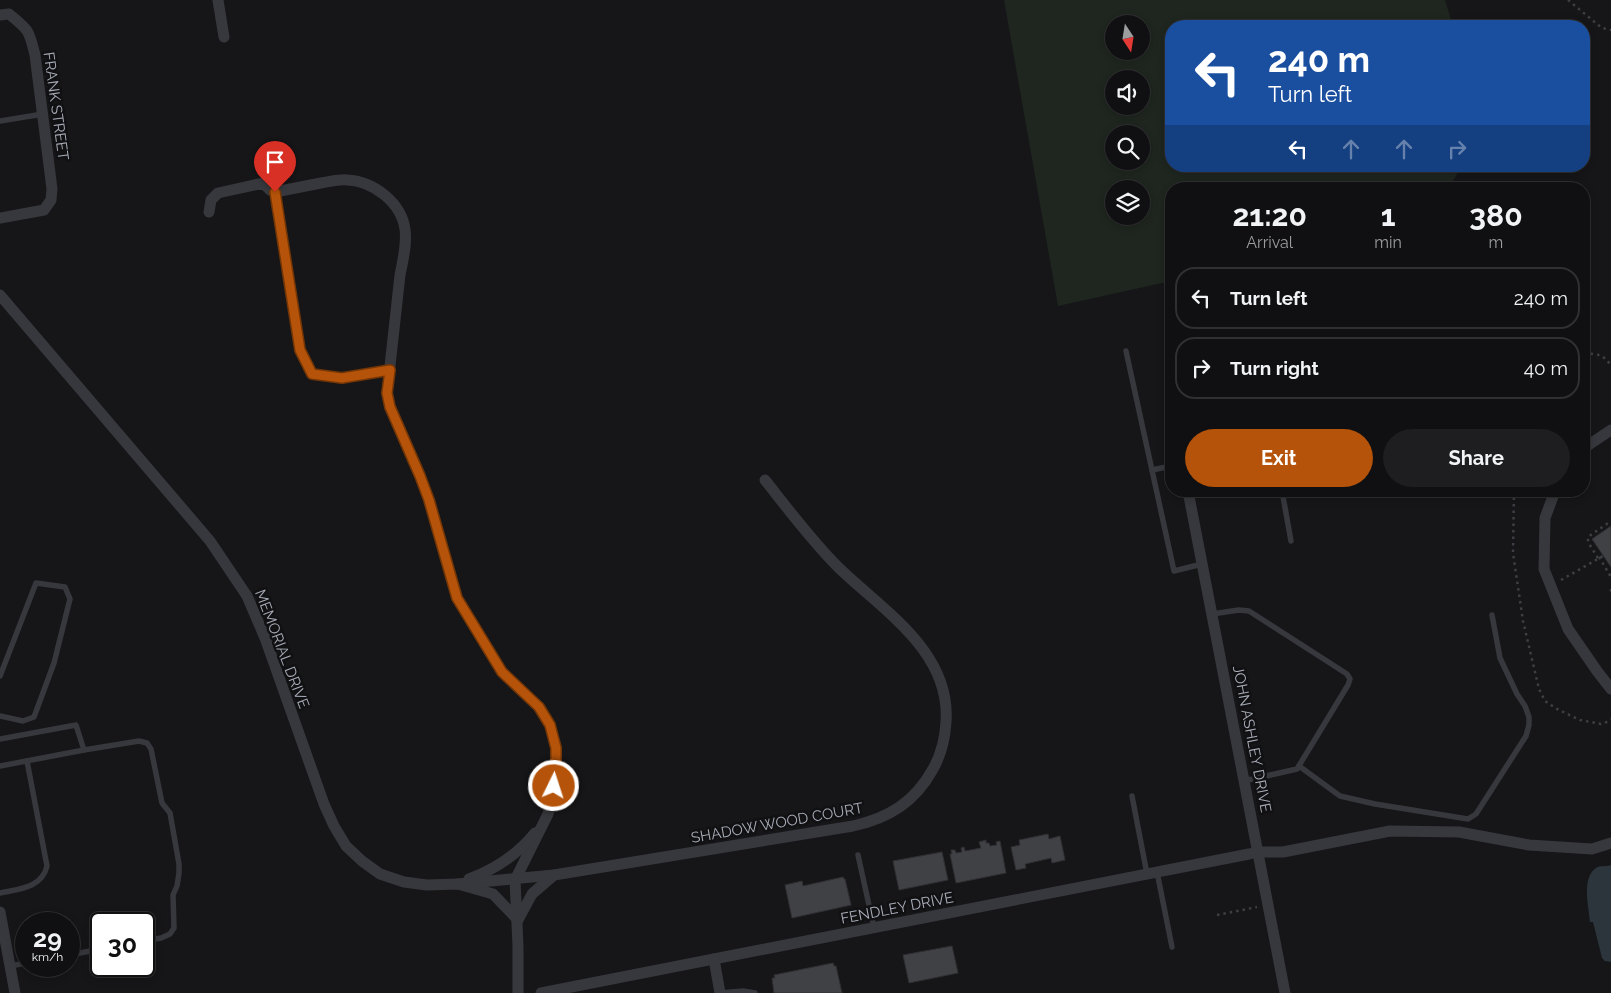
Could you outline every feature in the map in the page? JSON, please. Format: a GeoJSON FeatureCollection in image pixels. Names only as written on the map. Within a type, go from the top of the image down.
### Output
{"type":"FeatureCollection","features":[{"type":"Feature","properties":{"kind":"street"},"geometry":{"type":"LineString","coordinates":[[218,0],[224,37]]}},
{"type":"Feature","properties":{"kind":"street","name":"FRANK STREET"},"geometry":{"type":"LineString","coordinates":[[0,218],[44,210],[51,200],[52,189],[35,55],[30,34],[25,27],[4,14]]}},
{"type":"Feature","properties":{"kind":"street"},"geometry":{"type":"LineString","coordinates":[[209,212],[211,200],[218,192],[263,183],[275,192],[346,179],[363,182],[382,193],[397,209],[405,229],[404,257],[400,275],[387,393],[390,407],[429,500],[457,598],[502,672],[539,707],[550,725],[556,748],[556,772],[552,800],[544,823],[515,880],[518,920],[518,993]]}},
{"type":"Feature","properties":{"kind":"street","name":"MEMORIAL DRIVE"},"geometry":{"type":"LineString","coordinates":[[0,296],[210,541],[237,579],[247,596],[265,638],[324,804],[346,846],[380,874],[404,882],[427,885],[458,884],[493,894],[518,920]]}},
{"type":"Feature","properties":{"kind":"street"},"geometry":{"type":"LineString","coordinates":[[1590,444],[1611,430]]}},
{"type":"Feature","properties":{"kind":"street","name":"SHADOW WOOD COURT"},"geometry":{"type":"LineString","coordinates":[[458,884],[554,875],[867,823],[879,819],[906,803],[916,794],[937,763],[945,736],[946,698],[940,678],[923,648],[905,628],[821,548],[765,480]]}},
{"type":"Feature","properties":{"kind":"street","name":"JOHN ASHLEY DRIVE"},"geometry":{"type":"LineString","coordinates":[[1189,497],[1285,993]]}},
{"type":"Feature","properties":{"kind":"street"},"geometry":{"type":"LineString","coordinates":[[1553,497],[1545,518],[1544,568],[1568,629],[1611,689]]}},
{"type":"Feature","properties":{"kind":"street","name":"MEMORIAL DRIVE"},"geometry":{"type":"LineString","coordinates":[[458,884],[500,865],[527,843],[544,823]]}},
{"type":"Feature","properties":{"kind":"street","name":"FENDLEY DRIVE"},"geometry":{"type":"LineString","coordinates":[[541,993],[1258,852],[1283,852],[1390,831],[1459,832],[1529,845],[1592,849],[1611,843]]}},
{"type":"Feature","properties":{"kind":"street"},"geometry":{"type":"LineString","coordinates":[[518,920],[532,894],[554,875]]}},
{"type":"Feature","properties":{"kind":"street"},"geometry":{"type":"LineString","coordinates":[[0,912],[15,993]]}},
{"type":"Feature","properties":{"kind":"street"},"geometry":{"type":"LineString","coordinates":[[714,959],[720,993]]}},
{"type":"Feature","properties":{"kind":"lane"},"geometry":{"type":"LineString","coordinates":[[0,121],[43,114]]}},
{"type":"Feature","properties":{"kind":"lane"},"geometry":{"type":"LineString","coordinates":[[275,192],[300,350],[312,374],[342,378],[390,370]]}},
{"type":"Feature","properties":{"kind":"lane"},"geometry":{"type":"LineString","coordinates":[[1126,352],[1174,571],[1202,564]]}},
{"type":"Feature","properties":{"kind":"lane"},"geometry":{"type":"LineString","coordinates":[[1152,470],[1165,467]]}},
{"type":"Feature","properties":{"kind":"lane"},"geometry":{"type":"LineString","coordinates":[[1283,497],[1291,541]]}},
{"type":"Feature","properties":{"kind":"lane"},"geometry":{"type":"LineString","coordinates":[[0,676],[36,583],[65,587],[70,599],[54,663],[34,717],[23,721],[0,716]]}},
{"type":"Feature","properties":{"kind":"lane"},"geometry":{"type":"LineString","coordinates":[[1212,614],[1239,610],[1249,611],[1347,674],[1350,679],[1297,769],[1244,781]]}},
{"type":"Feature","properties":{"kind":"lane"},"geometry":{"type":"LineString","coordinates":[[1299,766],[1340,796],[1468,820],[1476,814],[1526,736],[1529,725],[1526,706],[1517,694],[1500,658],[1492,615]]}},
{"type":"Feature","properties":{"kind":"lane"},"geometry":{"type":"LineString","coordinates":[[0,739],[76,725],[84,750]]}},
{"type":"Feature","properties":{"kind":"lane"},"geometry":{"type":"LineString","coordinates":[[0,766],[139,741],[147,743],[151,749],[162,803],[170,813],[179,864],[177,886],[174,895],[174,928],[170,934],[155,939]]}},
{"type":"Feature","properties":{"kind":"lane"},"geometry":{"type":"LineString","coordinates":[[0,893],[33,885],[40,881],[45,874],[47,866],[26,761]]}},
{"type":"Feature","properties":{"kind":"lane"},"geometry":{"type":"LineString","coordinates":[[1132,796],[1172,947]]}},
{"type":"Feature","properties":{"kind":"lane"},"geometry":{"type":"LineString","coordinates":[[858,855],[874,928]]}},
{"type":"Feature","properties":{"kind":"lane"},"geometry":{"type":"LineString","coordinates":[[10,966],[15,965]]}},
{"type":"Feature","properties":{"kind":"lane"},"geometry":{"type":"LineString","coordinates":[[720,993],[743,991],[755,993]]}},
{"type":"Feature","properties":{"kind":"path"},"geometry":{"type":"LineString","coordinates":[[1568,0],[1602,28],[1611,30]]}},
{"type":"Feature","properties":{"kind":"path"},"geometry":{"type":"LineString","coordinates":[[1590,354],[1601,355],[1608,360],[1611,366]]}},
{"type":"Feature","properties":{"kind":"path"},"geometry":{"type":"LineString","coordinates":[[1514,497],[1513,553],[1522,621],[1539,689],[1545,700],[1580,720],[1601,724],[1611,719]]}},
{"type":"Feature","properties":{"kind":"path"},"geometry":{"type":"LineString","coordinates":[[1611,521],[1589,536],[1588,542],[1611,577]]}},
{"type":"Feature","properties":{"kind":"path"},"geometry":{"type":"LineString","coordinates":[[1550,584],[1560,581],[1603,556]]}},
{"type":"Feature","properties":{"kind":"path"},"geometry":{"type":"LineString","coordinates":[[1611,589],[1611,595]]}},
{"type":"Feature","properties":{"kind":"path"},"geometry":{"type":"LineString","coordinates":[[1218,915],[1268,904]]}},
{"type":"Feature","properties":{"kind":"shaded area"},"geometry":{"type":"Polygon","coordinates":[[[1004,0],[1445,0],[1451,20],[1165,20],[1165,172],[1458,172],[1453,182],[1165,182],[1165,282],[1058,306],[1004,0]]]}},
{"type":"Feature","properties":{"kind":"shaded area"},"geometry":{"type":"Polygon","coordinates":[[[1611,865],[1611,962],[1605,961],[1602,958],[1593,922],[1590,922],[1587,886],[1591,873],[1598,867],[1611,865]]]}},
{"type":"Feature","properties":{"kind":"building"},"geometry":{"type":"Polygon","coordinates":[[[1611,526],[1611,567],[1592,539],[1611,526]]]}},
{"type":"Feature","properties":{"kind":"building"},"geometry":{"type":"Polygon","coordinates":[[[1048,834],[1049,839],[1060,836],[1065,860],[1052,863],[1051,858],[1025,864],[1026,868],[1016,870],[1011,847],[1020,845],[1019,840],[1048,834]]]}},
{"type":"Feature","properties":{"kind":"building"},"geometry":{"type":"Polygon","coordinates":[[[986,840],[986,843],[989,843],[990,846],[997,845],[996,842],[1000,841],[1006,873],[956,883],[950,854],[952,854],[951,850],[955,850],[956,853],[962,852],[961,848],[964,847],[965,851],[981,848],[979,842],[986,840]]]}},
{"type":"Feature","properties":{"kind":"building"},"geometry":{"type":"Polygon","coordinates":[[[942,852],[948,880],[899,890],[893,861],[942,852]]]}},
{"type":"Feature","properties":{"kind":"building"},"geometry":{"type":"Polygon","coordinates":[[[843,877],[851,905],[792,918],[785,885],[802,881],[803,886],[843,877]]]}},
{"type":"Feature","properties":{"kind":"building"},"geometry":{"type":"Polygon","coordinates":[[[952,946],[958,973],[909,983],[903,955],[952,946]]]}},
{"type":"Feature","properties":{"kind":"building"},"geometry":{"type":"Polygon","coordinates":[[[833,963],[836,966],[842,993],[774,993],[772,978],[775,978],[774,975],[833,963]]]}},
{"type":"Feature","properties":{"kind":"route"},"geometry":{"type":"LineString","coordinates":[[275,192],[300,350],[312,374],[342,378],[390,370],[387,393],[390,407],[429,500],[457,598],[502,672],[539,707],[550,725],[556,748],[554,786]]}}]}
